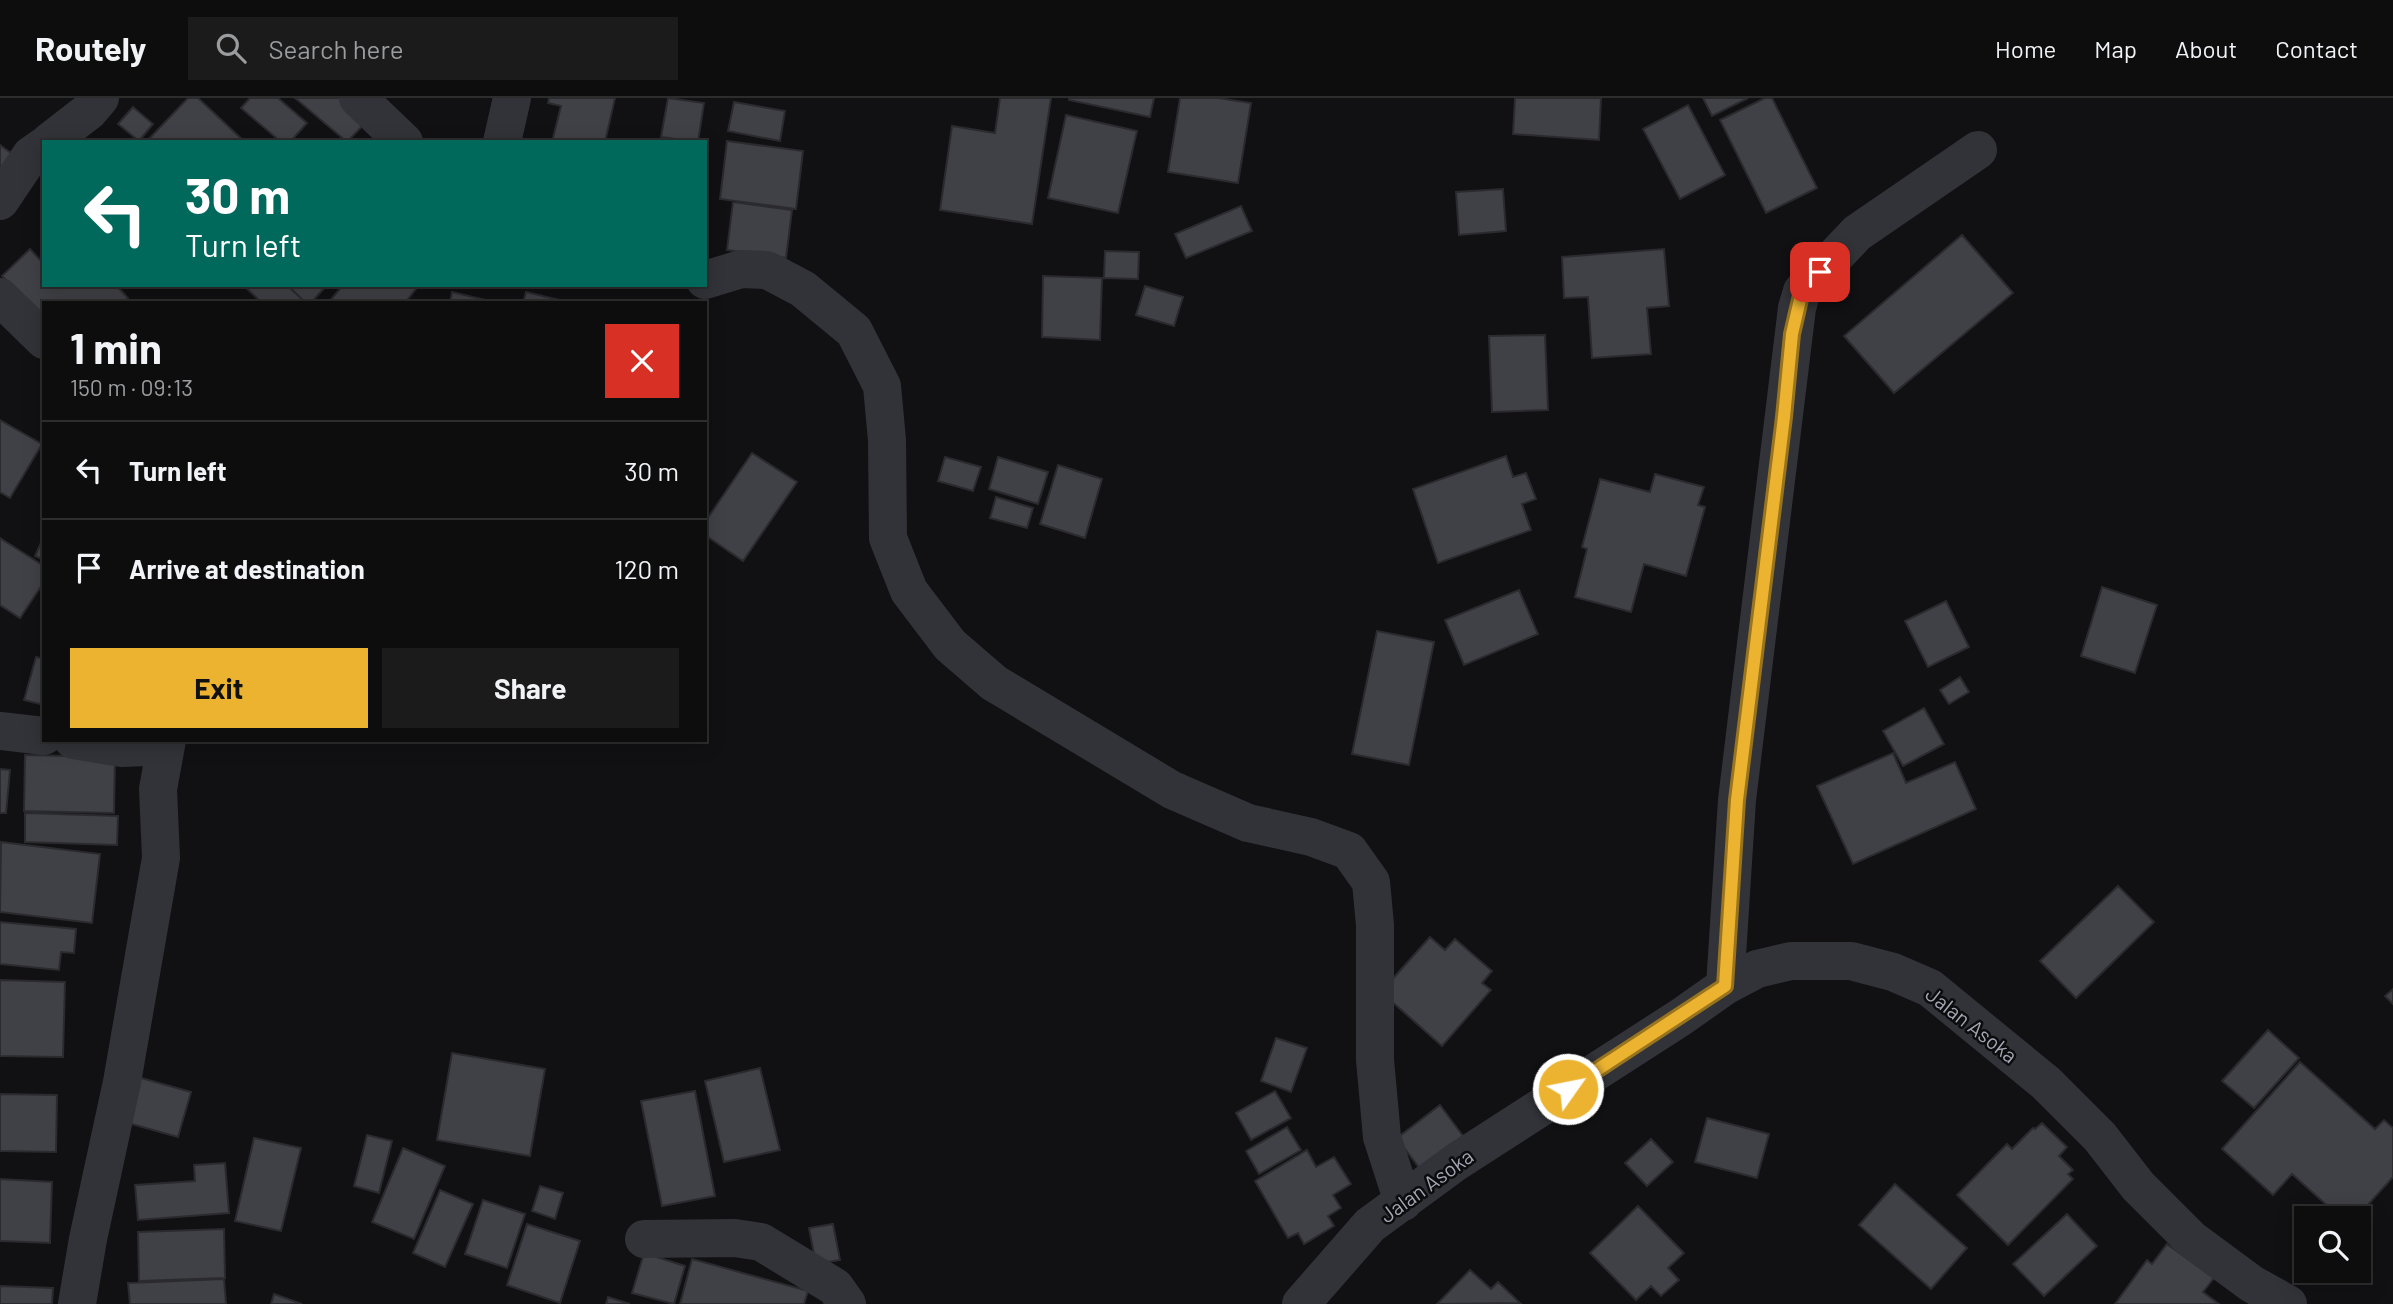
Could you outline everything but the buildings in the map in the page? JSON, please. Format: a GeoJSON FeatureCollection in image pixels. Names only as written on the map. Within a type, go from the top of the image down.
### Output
{"type":"FeatureCollection","features":[{"type":"Feature","properties":{"kind":"street"},"geometry":{"type":"LineString","coordinates":[[52,140],[100,98]]}},
{"type":"Feature","properties":{"kind":"street"},"geometry":{"type":"LineString","coordinates":[[358,98],[402,140]]}},
{"type":"Feature","properties":{"kind":"street"},"geometry":{"type":"LineString","coordinates":[[502,140],[512,98]]}},
{"type":"Feature","properties":{"kind":"street"},"geometry":{"type":"LineString","coordinates":[[0,201],[31,155],[42,147]]}},
{"type":"Feature","properties":{"kind":"street"},"geometry":{"type":"LineString","coordinates":[[1725,986],[1737,800],[1792,334],[1802,291],[1857,233],[1978,150]]}},
{"type":"Feature","properties":{"kind":"street"},"geometry":{"type":"LineString","coordinates":[[707,279],[741,269],[767,270],[803,289],[854,331],[882,386],[887,440],[888,538],[909,592],[950,646],[994,683],[1172,790],[1248,823],[1311,837],[1349,851],[1371,882],[1375,925],[1374,1060],[1382,1137],[1403,1202]]}},
{"type":"Feature","properties":{"kind":"street"},"geometry":{"type":"LineString","coordinates":[[0,297],[42,338]]}},
{"type":"Feature","properties":{"kind":"street"},"geometry":{"type":"LineString","coordinates":[[0,732],[42,736]]}},
{"type":"Feature","properties":{"kind":"street"},"geometry":{"type":"LineString","coordinates":[[77,1304],[122,1082],[161,858],[158,789],[166,743],[122,748],[85,742]]}},
{"type":"Feature","properties":{"kind":"street","name":"Jalan Asoka"},"geometry":{"type":"LineString","coordinates":[[1301,1304],[1370,1225],[1456,1162],[1725,986],[1757,970],[1791,961],[1851,961],[1893,972],[1930,988],[2046,1083],[2100,1137],[2138,1186],[2192,1239],[2252,1284],[2288,1304]]}},
{"type":"Feature","properties":{"kind":"street"},"geometry":{"type":"LineString","coordinates":[[644,1239],[735,1238],[761,1242],[835,1287],[847,1304]]}},
{"type":"Feature","properties":{"kind":"route"},"geometry":{"type":"LineString","coordinates":[[1568,1089],[1725,986],[1737,800],[1792,334],[1802,291],[1820,272]]}}]}
